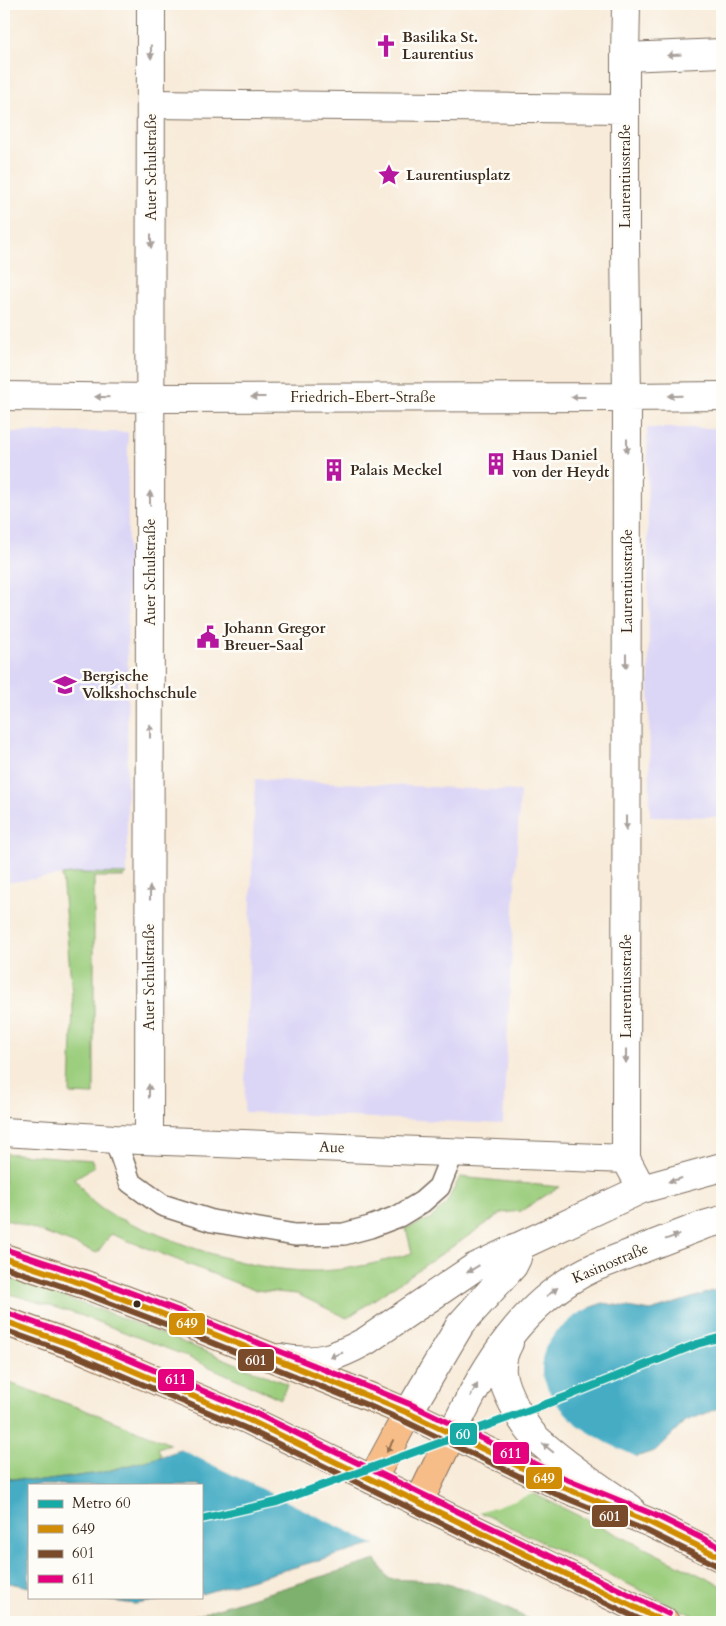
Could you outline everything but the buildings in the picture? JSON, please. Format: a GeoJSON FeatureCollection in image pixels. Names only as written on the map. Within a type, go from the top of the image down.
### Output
{"type":"FeatureCollection","features":[{"type":"Feature","properties":{"kind":"main road"},"geometry":{"type":"LineString","coordinates":[[4,1258],[95,1288],[346,1386],[408,1413],[560,1486],[651,1523],[722,1558]]}},
{"type":"Feature","properties":{"kind":"main road"},"geometry":{"type":"LineString","coordinates":[[4,1320],[77,1347],[249,1420],[458,1520],[664,1622]]}},
{"type":"Feature","properties":{"kind":"main road"},"geometry":{"type":"LineString","coordinates":[[372,1480],[408,1413]]}},
{"type":"Feature","properties":{"kind":"main road"},"geometry":{"type":"LineString","coordinates":[[419,1502],[452,1434]]}},
{"type":"Feature","properties":{"kind":"street","name":"Auer Schulstraße"},"geometry":{"type":"LineString","coordinates":[[149,1140],[151,4]]}},
{"type":"Feature","properties":{"kind":"street","name":"Laurentiusstraße"},"geometry":{"type":"LineString","coordinates":[[626,4],[626,1159]]}},
{"type":"Feature","properties":{"kind":"street"},"geometry":{"type":"LineString","coordinates":[[625,57],[722,53]]}},
{"type":"Feature","properties":{"kind":"street"},"geometry":{"type":"LineString","coordinates":[[152,104],[626,109]]}},
{"type":"Feature","properties":{"kind":"street","name":"Friedrich-Ebert-Straße"},"geometry":{"type":"LineString","coordinates":[[4,396],[150,398],[722,396]]}},
{"type":"Feature","properties":{"kind":"street","name":"Aue"},"geometry":{"type":"LineString","coordinates":[[4,1132],[115,1139],[626,1159]]}},
{"type":"Feature","properties":{"kind":"street"},"geometry":{"type":"LineString","coordinates":[[626,1159],[642,1189]]}},
{"type":"Feature","properties":{"kind":"street"},"geometry":{"type":"LineString","coordinates":[[266,1356],[298,1361],[316,1361],[347,1351],[366,1341],[475,1267],[642,1189],[722,1167]]}},
{"type":"Feature","properties":{"kind":"street","name":"Kasinostraße"},"geometry":{"type":"LineString","coordinates":[[452,1434],[473,1392],[496,1354],[517,1326],[550,1293],[580,1274],[658,1242],[722,1220]]}},
{"type":"Feature","properties":{"kind":"street"},"geometry":{"type":"LineString","coordinates":[[408,1413],[460,1325],[513,1266],[517,1247]]}},
{"type":"Feature","properties":{"kind":"street"},"geometry":{"type":"LineString","coordinates":[[517,1326],[504,1354],[502,1372],[507,1391],[521,1417],[536,1438],[586,1478],[651,1523]]}},
{"type":"Feature","properties":{"kind":"lane"},"geometry":{"type":"LineString","coordinates":[[115,1139],[130,1182],[162,1205],[212,1221],[295,1235],[344,1234],[399,1216],[422,1202],[439,1187],[453,1152]]}},
{"type":"Feature","properties":{"kind":"shaded area"},"geometry":{"type":"Polygon","coordinates":[[[647,428],[722,428],[722,817],[650,816],[647,428]]]}},
{"type":"Feature","properties":{"kind":"shaded area","name":"Bergische Volkshochschule"},"geometry":{"type":"Polygon","coordinates":[[[4,432],[128,432],[127,874],[80,873],[4,883],[4,432]]]}},
{"type":"Feature","properties":{"kind":"shaded area"},"geometry":{"type":"Polygon","coordinates":[[[255,779],[520,791],[503,1124],[244,1112],[255,779]]]}},
{"type":"Feature","properties":{"kind":"green space"},"geometry":{"type":"Polygon","coordinates":[[[80,873],[127,874],[124,877],[94,877],[94,1095],[70,1094],[73,1007],[62,875],[80,873]]]}},
{"type":"Feature","properties":{"kind":"green space"},"geometry":{"type":"Polygon","coordinates":[[[4,1153],[92,1160],[94,1167],[75,1178],[92,1201],[109,1214],[164,1237],[229,1259],[274,1268],[296,1270],[343,1269],[412,1253],[406,1228],[430,1219],[446,1204],[460,1177],[559,1187],[521,1211],[502,1213],[347,1318],[297,1294],[254,1290],[111,1234],[97,1253],[4,1219],[4,1153]]]}},
{"type":"Feature","properties":{"kind":"green space"},"geometry":{"type":"Polygon","coordinates":[[[4,1276],[117,1316],[287,1384],[281,1399],[181,1354],[80,1315],[4,1292],[4,1276]]]}},
{"type":"Feature","properties":{"kind":"green space"},"geometry":{"type":"Polygon","coordinates":[[[4,1381],[96,1414],[170,1444],[158,1448],[160,1457],[100,1473],[42,1481],[4,1478],[4,1381]]]}},
{"type":"Feature","properties":{"kind":"green space"},"geometry":{"type":"Polygon","coordinates":[[[469,1462],[722,1586],[722,1622],[706,1622],[484,1514],[473,1507],[469,1462]]]}},
{"type":"Feature","properties":{"kind":"green space"},"geometry":{"type":"Polygon","coordinates":[[[376,1560],[389,1579],[435,1581],[466,1589],[535,1622],[172,1622],[376,1560]]]}},
{"type":"Feature","properties":{"kind":"water"},"geometry":{"type":"Polygon","coordinates":[[[722,1288],[722,1407],[686,1421],[657,1450],[379,1543],[202,1594],[202,1484],[28,1484],[28,1587],[4,1582],[4,1478],[42,1481],[100,1473],[160,1457],[603,1303],[651,1311],[722,1288]]]}},
{"type":"Feature","properties":{"kind":"water"},"geometry":{"type":"Polygon","coordinates":[[[90,1598],[174,1598],[135,1604],[90,1598]]]}},
{"type":"Feature","properties":{"kind":"pier"},"geometry":{"type":"Polygon","coordinates":[[[604,1300],[576,1315],[555,1333],[545,1348],[542,1359],[542,1374],[556,1403],[577,1425],[607,1443],[639,1458],[378,1546],[178,1448],[604,1300]]]}},
{"type":"Feature","properties":{"kind":"metro line","name":"60"},"geometry":{"type":"LineString","coordinates":[[202,1519],[277,1502],[568,1396],[697,1344],[722,1337]]}},
{"type":"Feature","properties":{"kind":"transit line","name":"611"},"geometry":{"type":"LineString","coordinates":[[7,1250],[89,1277],[179,1311],[412,1405],[564,1478],[655,1515],[722,1548]]}},
{"type":"Feature","properties":{"kind":"transit line","name":"649"},"geometry":{"type":"LineString","coordinates":[[4,1258],[86,1285],[176,1319],[370,1397],[408,1413],[560,1486],[651,1523],[722,1558]]}},
{"type":"Feature","properties":{"kind":"transit line","name":"601"},"geometry":{"type":"LineString","coordinates":[[4,1267],[83,1293],[173,1327],[367,1405],[556,1494],[647,1531],[718,1566]]}},
{"type":"Feature","properties":{"kind":"transit line","name":"611"},"geometry":{"type":"LineString","coordinates":[[7,1313],[80,1339],[253,1412],[669,1614]]}},
{"type":"Feature","properties":{"kind":"transit line","name":"649"},"geometry":{"type":"LineString","coordinates":[[4,1321],[77,1347],[249,1420],[665,1622]]}},
{"type":"Feature","properties":{"kind":"transit line","name":"601"},"geometry":{"type":"LineString","coordinates":[[4,1330],[74,1355],[245,1428],[645,1622]]}},
{"type":"Feature","properties":{"kind":"place","name":"Basilika St. Laurentius"},"geometry":{"type":"Point","coordinates":[386,46]}},
{"type":"Feature","properties":{"kind":"place","name":"Laurentiusplatz"},"geometry":{"type":"Point","coordinates":[389,175]}},
{"type":"Feature","properties":{"kind":"place","name":"Haus Daniel von der Heydt"},"geometry":{"type":"Point","coordinates":[496,464]}},
{"type":"Feature","properties":{"kind":"place","name":"Palais Meckel"},"geometry":{"type":"Point","coordinates":[334,470]}},
{"type":"Feature","properties":{"kind":"place","name":"Johann Gregor Breuer-Saal"},"geometry":{"type":"Point","coordinates":[208,637]}},
{"type":"Feature","properties":{"kind":"place","name":"Bergische Volkshochschule"},"geometry":{"type":"Point","coordinates":[65,685]}}]}
